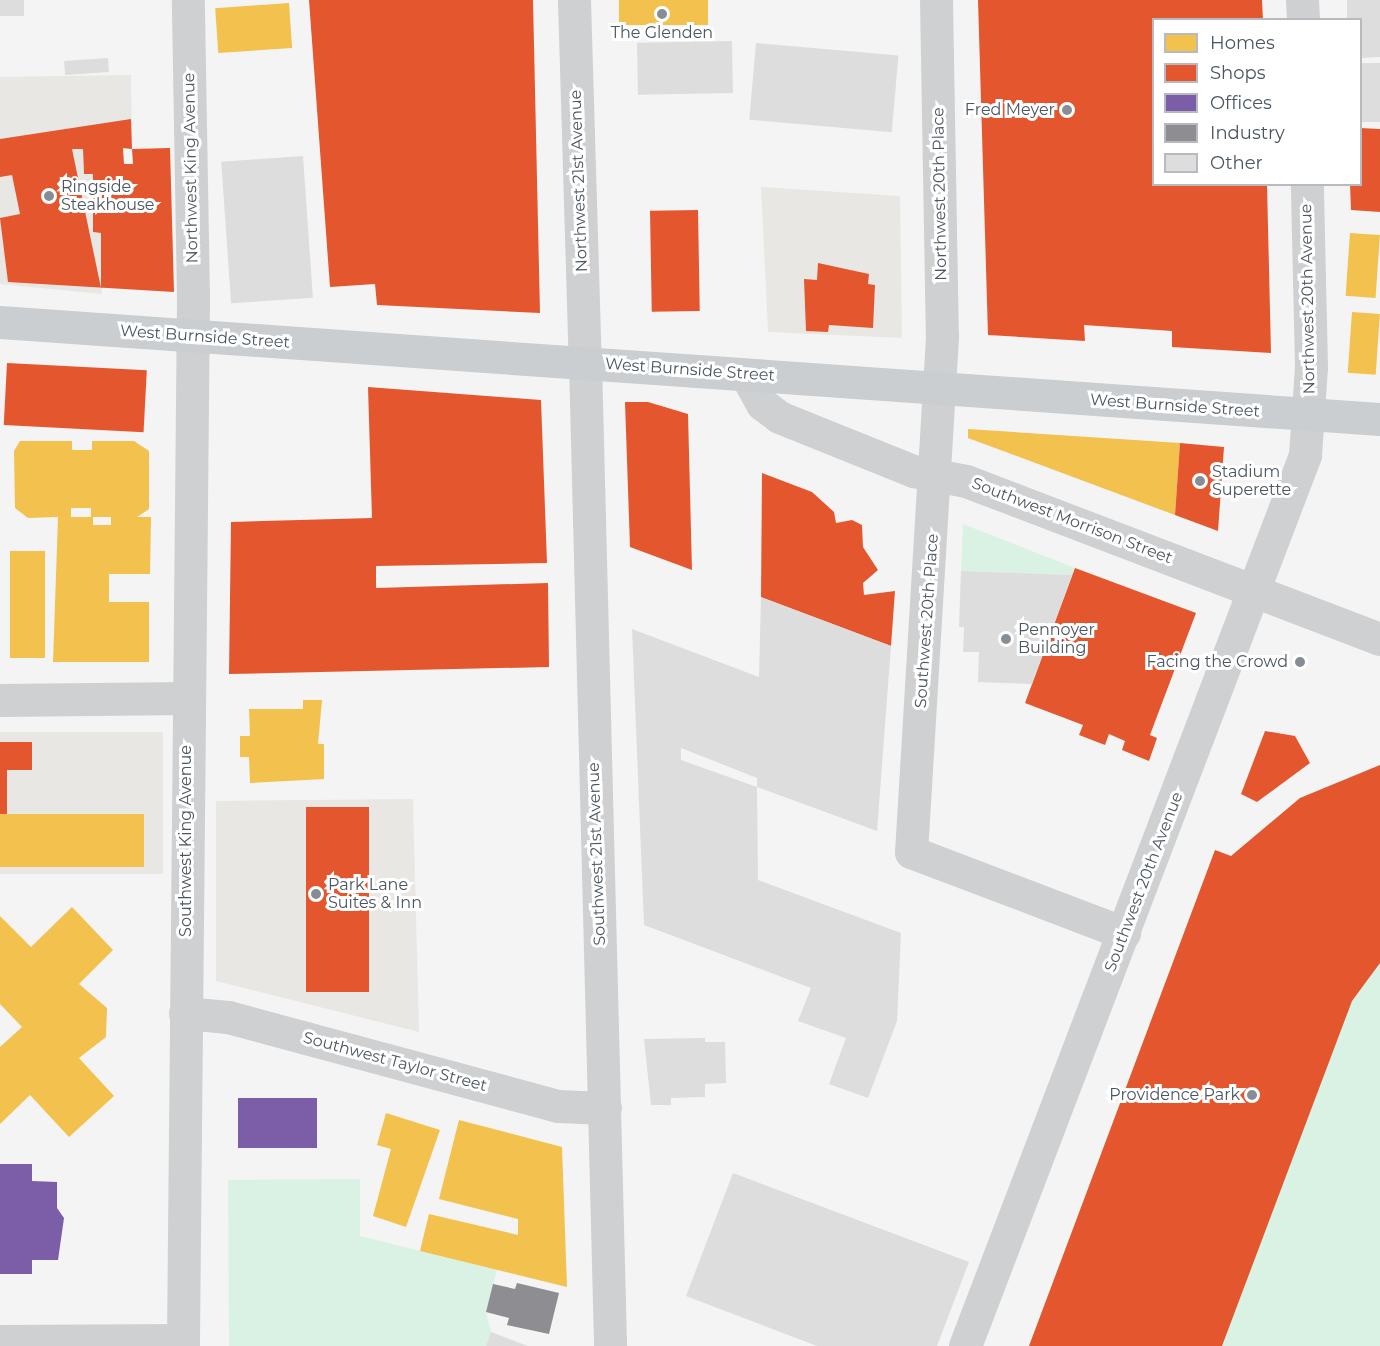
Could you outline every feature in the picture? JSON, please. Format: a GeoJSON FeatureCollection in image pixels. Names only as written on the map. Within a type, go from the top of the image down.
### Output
{"type":"FeatureCollection","features":[{"type":"Feature","properties":{"kind":"main road","name":"West Burnside Street"},"geometry":{"type":"LineString","coordinates":[[0,322],[1380,418]]}},
{"type":"Feature","properties":{"kind":"street","name":"Northwest King Avenue"},"geometry":{"type":"LineString","coordinates":[[188,0],[190,336]]}},
{"type":"Feature","properties":{"kind":"street","name":"Northwest 21st Avenue"},"geometry":{"type":"LineString","coordinates":[[574,0],[585,362]]}},
{"type":"Feature","properties":{"kind":"street","name":"Northwest 20th Place"},"geometry":{"type":"LineString","coordinates":[[936,0],[939,389]]}},
{"type":"Feature","properties":{"kind":"street"},"geometry":{"type":"LineString","coordinates":[[1302,0],[1303,18]]}},
{"type":"Feature","properties":{"kind":"street","name":"Northwest 20th Avenue"},"geometry":{"type":"LineString","coordinates":[[1306,186],[1309,414]]}},
{"type":"Feature","properties":{"kind":"street","name":"Southwest King Avenue"},"geometry":{"type":"LineString","coordinates":[[183,1343],[190,336]]}},
{"type":"Feature","properties":{"kind":"street","name":"Southwest 21st Avenue"},"geometry":{"type":"LineString","coordinates":[[585,362],[610,1346]]}},
{"type":"Feature","properties":{"kind":"street","name":"Southwest Morrison Street"},"geometry":{"type":"LineString","coordinates":[[746,375],[762,404],[779,417],[936,476],[966,481],[1380,639]]}},
{"type":"Feature","properties":{"kind":"street","name":"Southwest 20th Place"},"geometry":{"type":"LineString","coordinates":[[939,389],[936,476],[911,852],[1124,933]]}},
{"type":"Feature","properties":{"kind":"street","name":"Southwest 20th Avenue"},"geometry":{"type":"LineString","coordinates":[[965,1346],[1255,591],[1305,455],[1309,414]]}},
{"type":"Feature","properties":{"kind":"street"},"geometry":{"type":"LineString","coordinates":[[0,700],[187,698]]}},
{"type":"Feature","properties":{"kind":"street","name":"Southwest Taylor Street"},"geometry":{"type":"LineString","coordinates":[[185,1013],[228,1017],[558,1106],[605,1108]]}},
{"type":"Feature","properties":{"kind":"street"},"geometry":{"type":"LineString","coordinates":[[0,1341],[183,1343]]}},
{"type":"Feature","properties":{"kind":"shaded area"},"geometry":{"type":"Polygon","coordinates":[[[131,75],[132,149],[83,149],[84,174],[93,174],[93,231],[101,233],[102,294],[0,284],[0,77],[131,75]]]}},
{"type":"Feature","properties":{"kind":"shaded area"},"geometry":{"type":"Polygon","coordinates":[[[761,187],[900,196],[902,338],[768,332],[761,187]]]}},
{"type":"Feature","properties":{"kind":"shaded area"},"geometry":{"type":"Polygon","coordinates":[[[0,732],[163,732],[163,874],[0,874],[0,732]]]}},
{"type":"Feature","properties":{"kind":"shaded area","name":"Park Lane Suites & Inn"},"geometry":{"type":"Polygon","coordinates":[[[413,799],[419,1032],[216,981],[216,801],[413,799]]]}},
{"type":"Feature","properties":{"kind":"green space"},"geometry":{"type":"Polygon","coordinates":[[[963,524],[1075,568],[1072,575],[961,571],[963,524]]]}},
{"type":"Feature","properties":{"kind":"green space","name":"Providence Park"},"geometry":{"type":"Polygon","coordinates":[[[1380,765],[1380,1346],[1029,1346],[1215,850],[1231,856],[1300,798],[1380,765]]]}},
{"type":"Feature","properties":{"kind":"green space"},"geometry":{"type":"Polygon","coordinates":[[[360,1179],[360,1236],[497,1270],[486,1312],[491,1332],[486,1346],[229,1346],[228,1180],[360,1179]]]}},
{"type":"Feature","properties":{"kind":"building: Homes","name":"The Glenden"},"geometry":{"type":"Polygon","coordinates":[[[619,0],[708,0],[708,25],[619,25],[619,0]]]}},
{"type":"Feature","properties":{"kind":"building: Homes"},"geometry":{"type":"Polygon","coordinates":[[[289,3],[292,48],[218,53],[215,8],[289,3]]]}},
{"type":"Feature","properties":{"kind":"building: Homes"},"geometry":{"type":"Polygon","coordinates":[[[1350,233],[1380,235],[1376,298],[1346,296],[1350,233]]]}},
{"type":"Feature","properties":{"kind":"building: Homes"},"geometry":{"type":"Polygon","coordinates":[[[1352,312],[1380,314],[1376,375],[1348,373],[1352,312]]]}},
{"type":"Feature","properties":{"kind":"building: Homes"},"geometry":{"type":"Polygon","coordinates":[[[968,429],[1180,443],[1175,515],[968,438],[968,429]]]}},
{"type":"Feature","properties":{"kind":"building: Homes"},"geometry":{"type":"Polygon","coordinates":[[[20,441],[72,441],[72,450],[92,450],[92,441],[134,441],[149,451],[149,509],[137,517],[151,517],[150,574],[109,574],[109,602],[149,602],[149,662],[53,662],[58,517],[28,518],[15,508],[14,451],[20,441]],[[71,508],[71,517],[91,517],[91,508],[71,508]],[[93,517],[93,525],[111,525],[111,517],[93,517]]]}},
{"type":"Feature","properties":{"kind":"building: Homes"},"geometry":{"type":"Polygon","coordinates":[[[10,551],[45,551],[45,658],[10,658],[10,551]]]}},
{"type":"Feature","properties":{"kind":"building: Homes"},"geometry":{"type":"Polygon","coordinates":[[[303,700],[322,700],[318,744],[324,744],[324,779],[250,783],[249,757],[240,757],[240,736],[250,736],[249,709],[303,709],[303,700]]]}},
{"type":"Feature","properties":{"kind":"building: Homes"},"geometry":{"type":"Polygon","coordinates":[[[0,814],[144,814],[144,867],[0,867],[0,814]]]}},
{"type":"Feature","properties":{"kind":"building: Homes"},"geometry":{"type":"Polygon","coordinates":[[[72,907],[113,950],[79,984],[107,1008],[106,1037],[79,1058],[114,1096],[69,1137],[30,1095],[0,1124],[0,1047],[22,1027],[0,1004],[0,916],[31,947],[72,907]]]}},
{"type":"Feature","properties":{"kind":"building: Homes"},"geometry":{"type":"Polygon","coordinates":[[[386,1113],[440,1130],[406,1227],[373,1216],[391,1149],[377,1145],[386,1113]]]}},
{"type":"Feature","properties":{"kind":"building: Homes"},"geometry":{"type":"Polygon","coordinates":[[[459,1120],[562,1147],[567,1287],[420,1251],[429,1214],[518,1235],[518,1219],[439,1199],[459,1120]]]}},
{"type":"Feature","properties":{"kind":"building: Shops"},"geometry":{"type":"Polygon","coordinates":[[[309,0],[533,0],[540,313],[377,305],[375,284],[330,287],[309,0]]]}},
{"type":"Feature","properties":{"kind":"building: Shops","name":"Fred Meyer"},"geometry":{"type":"Polygon","coordinates":[[[978,0],[1262,0],[1263,18],[1152,18],[1152,186],[1267,186],[1271,353],[1172,347],[1172,331],[1084,325],[1085,341],[988,335],[978,0]]]}},
{"type":"Feature","properties":{"kind":"building: Shops"},"geometry":{"type":"Polygon","coordinates":[[[131,119],[132,149],[170,148],[174,292],[101,288],[8,282],[0,218],[20,214],[12,175],[0,177],[0,139],[131,119]],[[123,148],[124,164],[133,164],[132,149],[123,148]],[[72,149],[101,288],[101,233],[93,232],[93,174],[84,174],[83,149],[72,149]]]}},
{"type":"Feature","properties":{"kind":"building: Shops"},"geometry":{"type":"Polygon","coordinates":[[[1362,128],[1380,129],[1380,212],[1351,210],[1350,186],[1362,186],[1362,128]]]}},
{"type":"Feature","properties":{"kind":"building: Shops"},"geometry":{"type":"Polygon","coordinates":[[[698,210],[700,311],[652,312],[650,211],[698,210]]]}},
{"type":"Feature","properties":{"kind":"building: Shops"},"geometry":{"type":"Polygon","coordinates":[[[818,263],[869,274],[868,284],[875,285],[873,328],[829,325],[828,332],[806,331],[804,279],[817,280],[818,263]]]}},
{"type":"Feature","properties":{"kind":"building: Shops"},"geometry":{"type":"Polygon","coordinates":[[[7,363],[147,370],[144,432],[4,425],[7,363]]]}},
{"type":"Feature","properties":{"kind":"building: Shops"},"geometry":{"type":"Polygon","coordinates":[[[368,387],[541,400],[547,563],[376,566],[376,588],[548,583],[549,667],[229,674],[231,522],[372,518],[368,387]]]}},
{"type":"Feature","properties":{"kind":"building: Shops"},"geometry":{"type":"Polygon","coordinates":[[[625,402],[648,402],[688,414],[692,570],[630,547],[625,402]]]}},
{"type":"Feature","properties":{"kind":"building: Shops","name":"Stadium Superette"},"geometry":{"type":"Polygon","coordinates":[[[1180,443],[1224,447],[1218,531],[1175,515],[1180,443]]]}},
{"type":"Feature","properties":{"kind":"building: Shops"},"geometry":{"type":"Polygon","coordinates":[[[762,473],[812,492],[834,512],[836,523],[852,520],[862,525],[863,547],[878,570],[863,583],[864,595],[895,591],[891,646],[761,597],[762,473]]]}},
{"type":"Feature","properties":{"kind":"building: Shops"},"geometry":{"type":"Polygon","coordinates":[[[1075,568],[1196,613],[1150,735],[1157,738],[1149,761],[1122,750],[1125,741],[1109,734],[1105,745],[1079,735],[1083,725],[1025,703],[1075,568]]]}},
{"type":"Feature","properties":{"kind":"building: Shops"},"geometry":{"type":"Polygon","coordinates":[[[1265,731],[1295,736],[1310,763],[1257,802],[1241,794],[1265,731]]]}},
{"type":"Feature","properties":{"kind":"building: Shops"},"geometry":{"type":"Polygon","coordinates":[[[0,742],[32,742],[32,770],[7,770],[7,814],[0,814],[0,742]]]}},
{"type":"Feature","properties":{"kind":"building: Shops","name":"Providence Park"},"geometry":{"type":"Polygon","coordinates":[[[1380,765],[1380,963],[1352,1001],[1222,1346],[1029,1346],[1215,850],[1231,856],[1300,798],[1380,765]]]}},
{"type":"Feature","properties":{"kind":"building: Shops"},"geometry":{"type":"Polygon","coordinates":[[[306,807],[369,807],[369,992],[306,992],[306,807]]]}},
{"type":"Feature","properties":{"kind":"building: Offices"},"geometry":{"type":"Polygon","coordinates":[[[238,1098],[317,1098],[317,1148],[238,1148],[238,1098]]]}},
{"type":"Feature","properties":{"kind":"building: Offices"},"geometry":{"type":"Polygon","coordinates":[[[0,1164],[32,1164],[32,1181],[57,1182],[57,1208],[64,1218],[58,1260],[32,1260],[32,1274],[0,1274],[0,1164]]]}},
{"type":"Feature","properties":{"kind":"building: Industry"},"geometry":{"type":"Polygon","coordinates":[[[517,1283],[559,1293],[549,1334],[507,1325],[509,1318],[486,1312],[493,1284],[515,1289],[517,1283]]]}},
{"type":"Feature","properties":{"kind":"building: Other"},"geometry":{"type":"Polygon","coordinates":[[[0,0],[24,0],[24,16],[0,16],[0,0]]]}},
{"type":"Feature","properties":{"kind":"building: Other"},"geometry":{"type":"Polygon","coordinates":[[[1347,0],[1380,0],[1380,57],[1362,58],[1362,18],[1347,18],[1347,0]]]}},
{"type":"Feature","properties":{"kind":"building: Other"},"geometry":{"type":"Polygon","coordinates":[[[732,41],[733,93],[638,95],[637,43],[732,41]]]}},
{"type":"Feature","properties":{"kind":"building: Other"},"geometry":{"type":"Polygon","coordinates":[[[756,43],[898,55],[892,132],[749,120],[756,43]]]}},
{"type":"Feature","properties":{"kind":"building: Other"},"geometry":{"type":"Polygon","coordinates":[[[108,58],[109,72],[65,75],[64,61],[108,58]]]}},
{"type":"Feature","properties":{"kind":"building: Other"},"geometry":{"type":"Polygon","coordinates":[[[1362,63],[1380,63],[1380,122],[1362,122],[1362,63]]]}},
{"type":"Feature","properties":{"kind":"building: Other"},"geometry":{"type":"Polygon","coordinates":[[[303,156],[313,298],[231,303],[221,162],[303,156]]]}},
{"type":"Feature","properties":{"kind":"building: Other","name":"Pennoyer Building"},"geometry":{"type":"Polygon","coordinates":[[[961,571],[1072,575],[1032,684],[978,682],[979,652],[963,652],[964,627],[959,627],[961,571]]]}},
{"type":"Feature","properties":{"kind":"building: Other"},"geometry":{"type":"Polygon","coordinates":[[[761,597],[891,646],[877,831],[757,787],[758,880],[901,933],[897,1021],[868,1098],[829,1084],[846,1038],[798,1021],[811,988],[644,925],[632,629],[759,677],[761,597]],[[681,748],[681,760],[757,787],[757,778],[681,748]]]}},
{"type":"Feature","properties":{"kind":"building: Other"},"geometry":{"type":"Polygon","coordinates":[[[705,1038],[705,1042],[725,1042],[726,1083],[705,1084],[705,1097],[671,1098],[671,1105],[651,1105],[644,1039],[705,1038]]]}},
{"type":"Feature","properties":{"kind":"building: Other"},"geometry":{"type":"Polygon","coordinates":[[[733,1173],[969,1262],[937,1346],[817,1346],[686,1296],[733,1173]]]}},
{"type":"Feature","properties":{"kind":"building: Other"},"geometry":{"type":"Polygon","coordinates":[[[491,1332],[528,1346],[486,1346],[491,1332]]]}},
{"type":"Feature","properties":{"kind":"place","name":"The Glenden"},"geometry":{"type":"Point","coordinates":[662,14]}},
{"type":"Feature","properties":{"kind":"place","name":"Fred Meyer"},"geometry":{"type":"Point","coordinates":[1067,110]}},
{"type":"Feature","properties":{"kind":"place","name":"Ringside Steakhouse"},"geometry":{"type":"Point","coordinates":[49,196]}},
{"type":"Feature","properties":{"kind":"place","name":"Stadium Superette"},"geometry":{"type":"Point","coordinates":[1200,481]}},
{"type":"Feature","properties":{"kind":"place","name":"Pennoyer Building"},"geometry":{"type":"Point","coordinates":[1006,639]}},
{"type":"Feature","properties":{"kind":"place","name":"Facing the Crowd"},"geometry":{"type":"Point","coordinates":[1300,662]}},
{"type":"Feature","properties":{"kind":"place","name":"Park Lane Suites & Inn"},"geometry":{"type":"Point","coordinates":[316,894]}},
{"type":"Feature","properties":{"kind":"place","name":"Providence Park"},"geometry":{"type":"Point","coordinates":[1252,1095]}}]}
